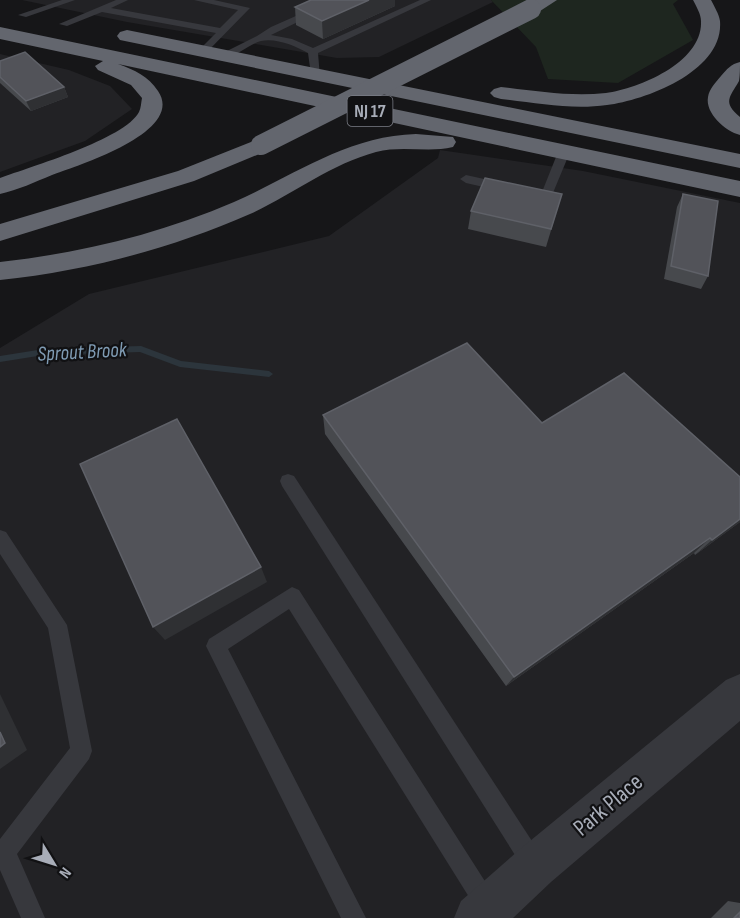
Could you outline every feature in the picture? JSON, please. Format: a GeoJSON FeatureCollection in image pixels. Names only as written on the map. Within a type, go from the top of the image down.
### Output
{"type":"FeatureCollection","features":[{"type":"Feature","properties":{"kind":"highway"},"geometry":{"type":"LineString","coordinates":[[702,0],[719,11],[730,25]]}},
{"type":"Feature","properties":{"kind":"highway"},"geometry":{"type":"LineString","coordinates":[[0,232],[163,184],[214,166],[252,139],[527,2]]}},
{"type":"Feature","properties":{"kind":"highway","name":"NJ 17"},"geometry":{"type":"LineString","coordinates":[[0,10],[740,161]]}},
{"type":"Feature","properties":{"kind":"highway","name":"NJ 17"},"geometry":{"type":"LineString","coordinates":[[0,33],[740,189]]}},
{"type":"Feature","properties":{"kind":"highway"},"geometry":{"type":"LineString","coordinates":[[0,187],[124,137],[141,124],[151,109],[147,89],[135,79],[42,42]]}},
{"type":"Feature","properties":{"kind":"highway"},"geometry":{"type":"LineString","coordinates":[[319,75],[590,100],[621,97],[663,86],[693,73],[718,58]]}},
{"type":"Feature","properties":{"kind":"highway"},"geometry":{"type":"LineString","coordinates":[[740,69],[719,90],[717,98],[718,107],[725,117],[740,128]]}},
{"type":"Feature","properties":{"kind":"highway"},"geometry":{"type":"LineString","coordinates":[[0,217],[252,139]]}},
{"type":"Feature","properties":{"kind":"highway"},"geometry":{"type":"LineString","coordinates":[[0,272],[86,259],[181,231],[265,198],[353,153],[382,144],[432,141],[564,152]]}},
{"type":"Feature","properties":{"kind":"street","name":"Park Place"},"geometry":{"type":"LineString","coordinates":[[483,913],[536,866],[734,710]]}},
{"type":"Feature","properties":{"kind":"lane"},"geometry":{"type":"LineString","coordinates":[[23,15],[71,0]]}},
{"type":"Feature","properties":{"kind":"lane"},"geometry":{"type":"LineString","coordinates":[[64,24],[124,0]]}},
{"type":"Feature","properties":{"kind":"lane"},"geometry":{"type":"LineString","coordinates":[[198,0],[245,8],[222,32],[212,54]]}},
{"type":"Feature","properties":{"kind":"lane"},"geometry":{"type":"LineString","coordinates":[[212,54],[261,38],[274,29],[339,0]]}},
{"type":"Feature","properties":{"kind":"lane"},"geometry":{"type":"LineString","coordinates":[[313,52],[425,0]]}},
{"type":"Feature","properties":{"kind":"lane"},"geometry":{"type":"LineString","coordinates":[[100,9],[222,32]]}},
{"type":"Feature","properties":{"kind":"lane"},"geometry":{"type":"LineString","coordinates":[[261,38],[302,45],[313,52],[319,75]]}},
{"type":"Feature","properties":{"kind":"lane"},"geometry":{"type":"LineString","coordinates":[[466,179],[546,197],[564,152]]}},
{"type":"Feature","properties":{"kind":"lane"},"geometry":{"type":"LineString","coordinates":[[288,481],[536,866]]}},
{"type":"Feature","properties":{"kind":"lane"},"geometry":{"type":"LineString","coordinates":[[0,538],[57,625],[81,751],[3,856],[33,918]]}},
{"type":"Feature","properties":{"kind":"lane"},"geometry":{"type":"LineString","coordinates":[[354,918],[216,646],[292,596],[483,913]]}},
{"type":"Feature","properties":{"kind":"shaded area"},"geometry":{"type":"Polygon","coordinates":[[[22,0],[491,0],[493,2],[379,57],[337,58],[127,22],[22,0]]]}},
{"type":"Feature","properties":{"kind":"shaded area"},"geometry":{"type":"Polygon","coordinates":[[[491,0],[678,0],[673,4],[693,40],[618,83],[548,79],[536,47],[491,0]]]}},
{"type":"Feature","properties":{"kind":"shaded area"},"geometry":{"type":"Polygon","coordinates":[[[0,54],[69,70],[110,86],[132,109],[85,141],[0,172],[0,54]]]}},
{"type":"Feature","properties":{"kind":"shaded area"},"geometry":{"type":"Polygon","coordinates":[[[440,150],[583,171],[740,203],[740,918],[0,918],[0,348],[89,294],[329,236],[438,158],[440,150]]]}},
{"type":"Feature","properties":{"kind":"building"},"geometry":{"type":"Polygon","coordinates":[[[311,0],[369,0],[322,21],[295,7],[311,0]]]}},
{"type":"Feature","properties":{"kind":"building"},"geometry":{"type":"Polygon","coordinates":[[[25,52],[64,87],[26,101],[0,77],[0,61],[25,52]]]}},
{"type":"Feature","properties":{"kind":"building"},"geometry":{"type":"Polygon","coordinates":[[[485,178],[562,194],[551,229],[471,211],[485,178]]]}},
{"type":"Feature","properties":{"kind":"building"},"geometry":{"type":"Polygon","coordinates":[[[683,194],[718,201],[708,276],[671,266],[683,194]]]}},
{"type":"Feature","properties":{"kind":"building"},"geometry":{"type":"Polygon","coordinates":[[[467,343],[542,423],[624,373],[740,477],[740,519],[514,677],[323,415],[467,343]]]}},
{"type":"Feature","properties":{"kind":"building"},"geometry":{"type":"Polygon","coordinates":[[[177,419],[261,567],[153,627],[80,464],[177,419]]]}},
{"type":"Feature","properties":{"kind":"building"},"geometry":{"type":"Polygon","coordinates":[[[0,732],[5,743],[0,747],[0,732]]]}},
{"type":"Feature","properties":{"kind":"waterway","name":"Sprout Brook"},"geometry":{"type":"LineString","coordinates":[[0,359],[44,352],[141,349],[180,364],[269,374]]}}]}
